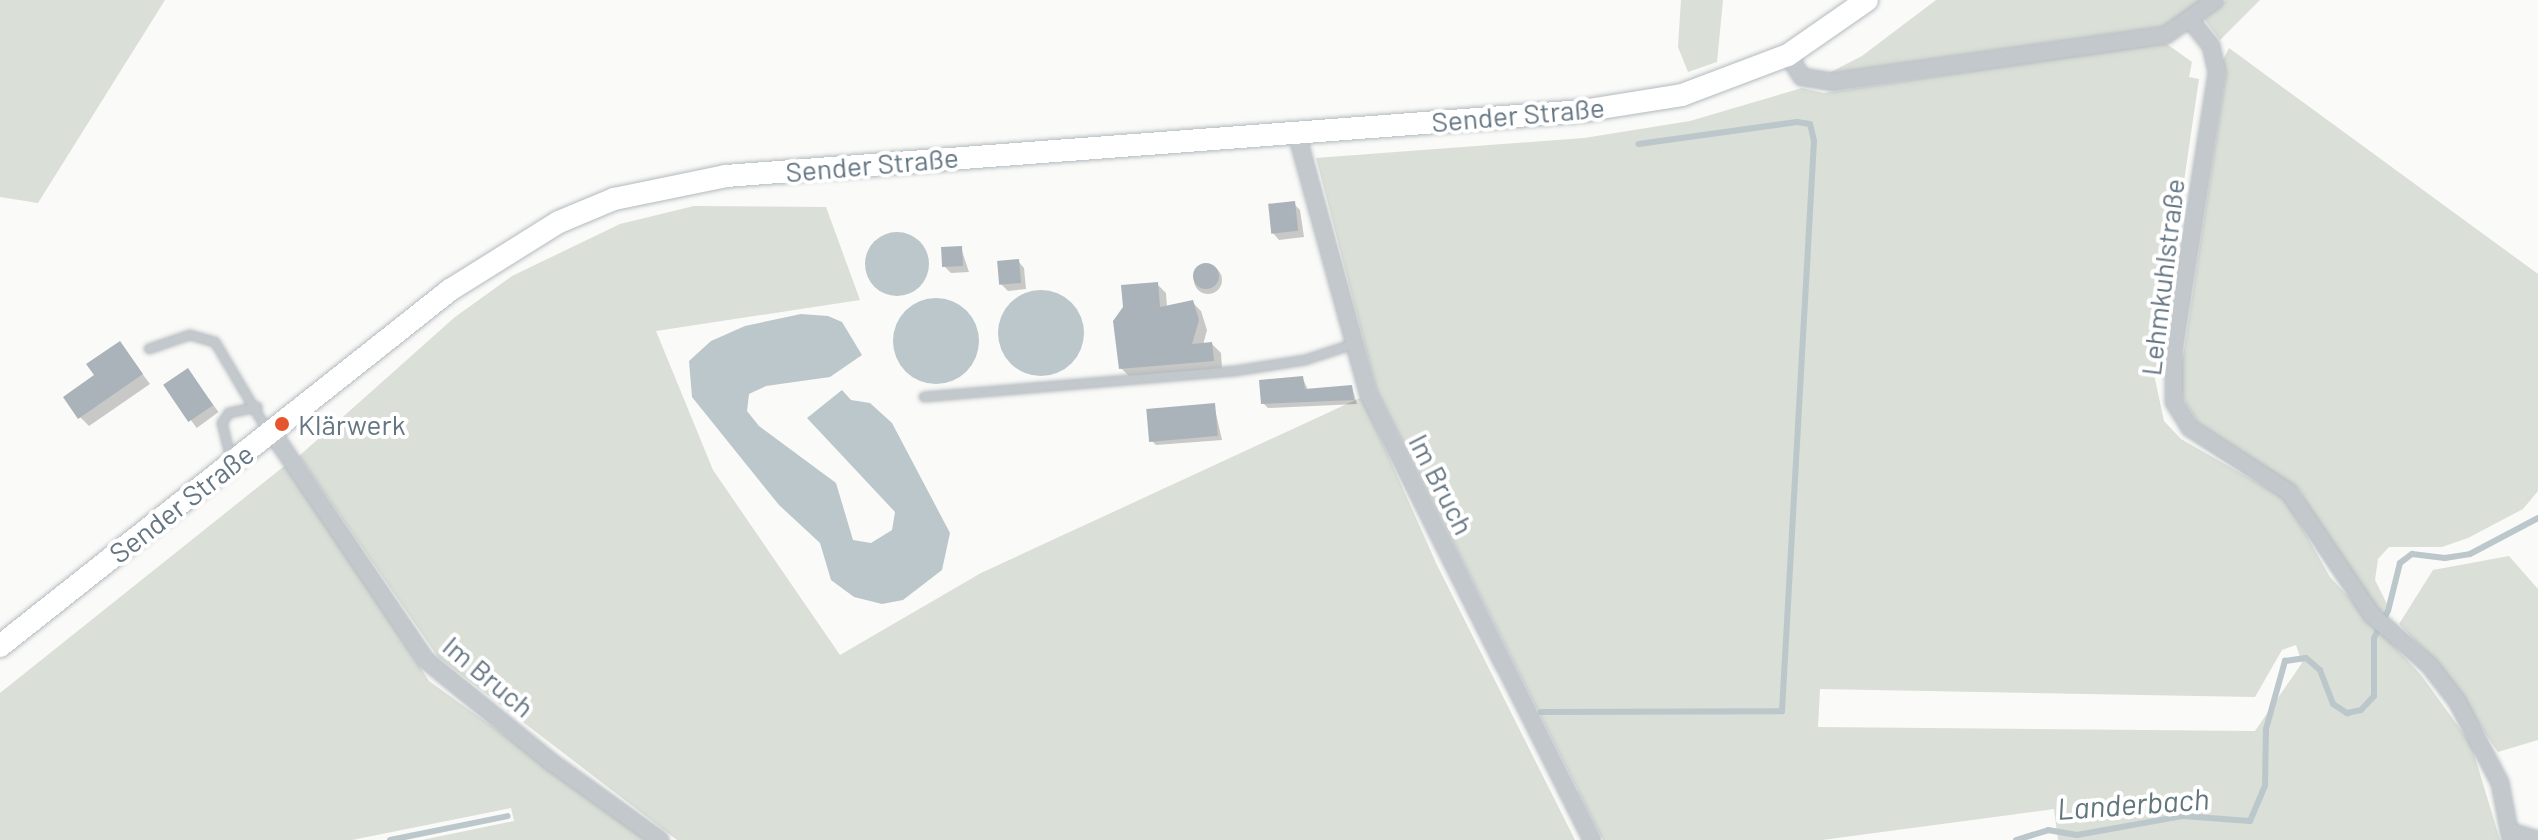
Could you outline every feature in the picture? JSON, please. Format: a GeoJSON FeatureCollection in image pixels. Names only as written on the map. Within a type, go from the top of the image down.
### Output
{"type":"FeatureCollection","features":[{"type":"Feature","properties":{"kind":"main road","name":"Sender Straße"},"geometry":{"type":"LineString","coordinates":[[0,646],[488,264],[559,222],[614,199],[726,176],[1582,111],[1682,95],[1788,55],[1867,0]]}},
{"type":"Feature","properties":{"kind":"street"},"geometry":{"type":"LineString","coordinates":[[1788,55],[1802,77],[1832,82],[2166,35],[2191,21],[2215,0]]}},
{"type":"Feature","properties":{"kind":"street","name":"Lehmkuhlstraße"},"geometry":{"type":"LineString","coordinates":[[2191,21],[2211,46],[2217,73],[2174,348],[2174,402],[2190,428],[2289,492],[2372,615],[2457,701],[2500,783],[2511,836]]}},
{"type":"Feature","properties":{"kind":"street","name":"Im Bruch"},"geometry":{"type":"LineString","coordinates":[[1296,131],[1351,345],[1368,393],[1592,840]]}},
{"type":"Feature","properties":{"kind":"street","name":"Im Bruch"},"geometry":{"type":"LineString","coordinates":[[271,434],[426,660],[551,762],[660,840]]}},
{"type":"Feature","properties":{"kind":"street"},"geometry":{"type":"LineString","coordinates":[[2511,836],[2538,840]]}},
{"type":"Feature","properties":{"kind":"lane"},"geometry":{"type":"LineString","coordinates":[[149,349],[190,335],[215,342],[271,434]]}},
{"type":"Feature","properties":{"kind":"lane"},"geometry":{"type":"LineString","coordinates":[[924,397],[1235,371],[1305,360],[1351,345]]}},
{"type":"Feature","properties":{"kind":"lane"},"geometry":{"type":"LineString","coordinates":[[232,464],[222,423],[229,413],[257,407]]}},
{"type":"Feature","properties":{"kind":"shaded area"},"geometry":{"type":"Polygon","coordinates":[[[0,0],[165,0],[38,203],[0,197],[0,0]]]}},
{"type":"Feature","properties":{"kind":"shaded area"},"geometry":{"type":"Polygon","coordinates":[[[1681,0],[1723,0],[1717,62],[1688,72],[1678,47],[1681,0]]]}},
{"type":"Feature","properties":{"kind":"shaded area"},"geometry":{"type":"Polygon","coordinates":[[[1936,0],[2204,0],[2163,27],[1827,74],[1862,56],[1936,0]]]}},
{"type":"Feature","properties":{"kind":"shaded area"},"geometry":{"type":"Polygon","coordinates":[[[2226,0],[2260,0],[2220,40],[2204,19],[2226,0]]]}},
{"type":"Feature","properties":{"kind":"shaded area"},"geometry":{"type":"Polygon","coordinates":[[[2164,42],[2192,62],[2189,77],[2199,79],[2155,379],[2164,421],[2181,439],[2286,499],[2330,577],[2421,675],[2471,744],[2500,840],[2058,840],[2054,809],[1822,840],[1603,840],[1377,391],[1316,158],[1584,138],[1690,121],[1802,88],[1824,93],[2164,42]],[[2296,645],[2282,650],[2255,697],[1820,689],[1818,727],[2255,731],[2302,663],[2296,645]]]}},
{"type":"Feature","properties":{"kind":"shaded area"},"geometry":{"type":"Polygon","coordinates":[[[2229,48],[2538,274],[2538,491],[2523,509],[2468,538],[2442,547],[2389,547],[2378,559],[2375,580],[2387,604],[2383,615],[2348,573],[2298,489],[2198,423],[2183,398],[2180,377],[2226,74],[2223,60],[2229,48]]]}},
{"type":"Feature","properties":{"kind":"shaded area"},"geometry":{"type":"Polygon","coordinates":[[[694,206],[826,207],[860,300],[656,331],[713,470],[840,655],[981,573],[1362,397],[1437,565],[1575,840],[677,840],[438,657],[299,456],[455,317],[512,276],[620,224],[694,206]]]}},
{"type":"Feature","properties":{"kind":"shaded area"},"geometry":{"type":"Polygon","coordinates":[[[897,232],[920,241],[929,264],[920,287],[897,296],[874,287],[865,264],[874,241],[897,232]]]}},
{"type":"Feature","properties":{"kind":"shaded area"},"geometry":{"type":"Polygon","coordinates":[[[1041,290],[1057,294],[1071,303],[1080,317],[1084,333],[1080,349],[1071,363],[1057,372],[1041,376],[1025,372],[1011,363],[1002,349],[998,333],[1002,317],[1011,303],[1025,294],[1041,290]]]}},
{"type":"Feature","properties":{"kind":"shaded area"},"geometry":{"type":"Polygon","coordinates":[[[936,298],[952,302],[966,311],[975,325],[979,341],[975,357],[966,371],[952,380],[936,384],[920,380],[906,371],[897,357],[893,341],[897,325],[906,311],[920,302],[936,298]]]}},
{"type":"Feature","properties":{"kind":"shaded area"},"geometry":{"type":"Polygon","coordinates":[[[801,314],[828,316],[842,322],[862,355],[830,377],[766,386],[749,394],[747,411],[759,426],[836,483],[853,540],[871,543],[892,530],[895,512],[807,418],[842,390],[851,400],[870,403],[892,423],[950,533],[942,570],[903,600],[882,604],[854,597],[831,580],[820,543],[779,505],[692,397],[689,361],[711,341],[745,326],[801,314]]]}},
{"type":"Feature","properties":{"kind":"shaded area"},"geometry":{"type":"Polygon","coordinates":[[[288,463],[429,681],[650,840],[422,840],[514,821],[511,808],[352,840],[0,840],[0,693],[288,463]]]}},
{"type":"Feature","properties":{"kind":"shaded area"},"geometry":{"type":"Polygon","coordinates":[[[2509,556],[2538,589],[2538,740],[2498,752],[2436,662],[2399,624],[2433,570],[2509,556]]]}},
{"type":"Feature","properties":{"kind":"building"},"geometry":{"type":"Polygon","coordinates":[[[1295,201],[1298,231],[1271,234],[1268,204],[1295,201]]]}},
{"type":"Feature","properties":{"kind":"building"},"geometry":{"type":"Polygon","coordinates":[[[962,246],[963,266],[942,267],[941,247],[962,246]]]}},
{"type":"Feature","properties":{"kind":"building"},"geometry":{"type":"Polygon","coordinates":[[[1019,259],[1021,283],[999,285],[997,261],[1019,259]]]}},
{"type":"Feature","properties":{"kind":"building"},"geometry":{"type":"Polygon","coordinates":[[[1206,263],[1215,267],[1219,276],[1215,285],[1206,289],[1197,285],[1193,276],[1197,267],[1206,263]]]}},
{"type":"Feature","properties":{"kind":"building"},"geometry":{"type":"Polygon","coordinates":[[[1158,282],[1160,307],[1193,300],[1199,320],[1192,344],[1212,342],[1214,361],[1119,369],[1113,321],[1123,307],[1121,285],[1158,282]]]}},
{"type":"Feature","properties":{"kind":"building"},"geometry":{"type":"Polygon","coordinates":[[[120,341],[143,374],[78,419],[63,397],[94,375],[86,364],[120,341]]]}},
{"type":"Feature","properties":{"kind":"building"},"geometry":{"type":"Polygon","coordinates":[[[188,368],[213,405],[188,422],[163,385],[188,368]]]}},
{"type":"Feature","properties":{"kind":"building"},"geometry":{"type":"Polygon","coordinates":[[[1303,376],[1305,389],[1352,385],[1354,400],[1261,404],[1259,380],[1303,376]]]}},
{"type":"Feature","properties":{"kind":"building"},"geometry":{"type":"Polygon","coordinates":[[[1215,403],[1218,436],[1149,442],[1146,409],[1215,403]]]}},
{"type":"Feature","properties":{"kind":"waterway"},"geometry":{"type":"LineString","coordinates":[[1541,712],[1782,711],[1814,141],[1810,124],[1797,122],[1639,144]]}},
{"type":"Feature","properties":{"kind":"waterway","name":"Landerbach"},"geometry":{"type":"LineString","coordinates":[[2016,840],[2048,830],[2077,835],[2183,816],[2250,821],[2265,785],[2266,729],[2285,661],[2306,658],[2320,670],[2333,704],[2347,713],[2361,710],[2374,696],[2374,638],[2388,611],[2400,563],[2412,554],[2445,558],[2470,554],[2538,518]]}},
{"type":"Feature","properties":{"kind":"waterway"},"geometry":{"type":"LineString","coordinates":[[390,840],[508,816]]}},
{"type":"Feature","properties":{"kind":"place","name":"Klärwerk"},"geometry":{"type":"Point","coordinates":[282,424]}}]}
